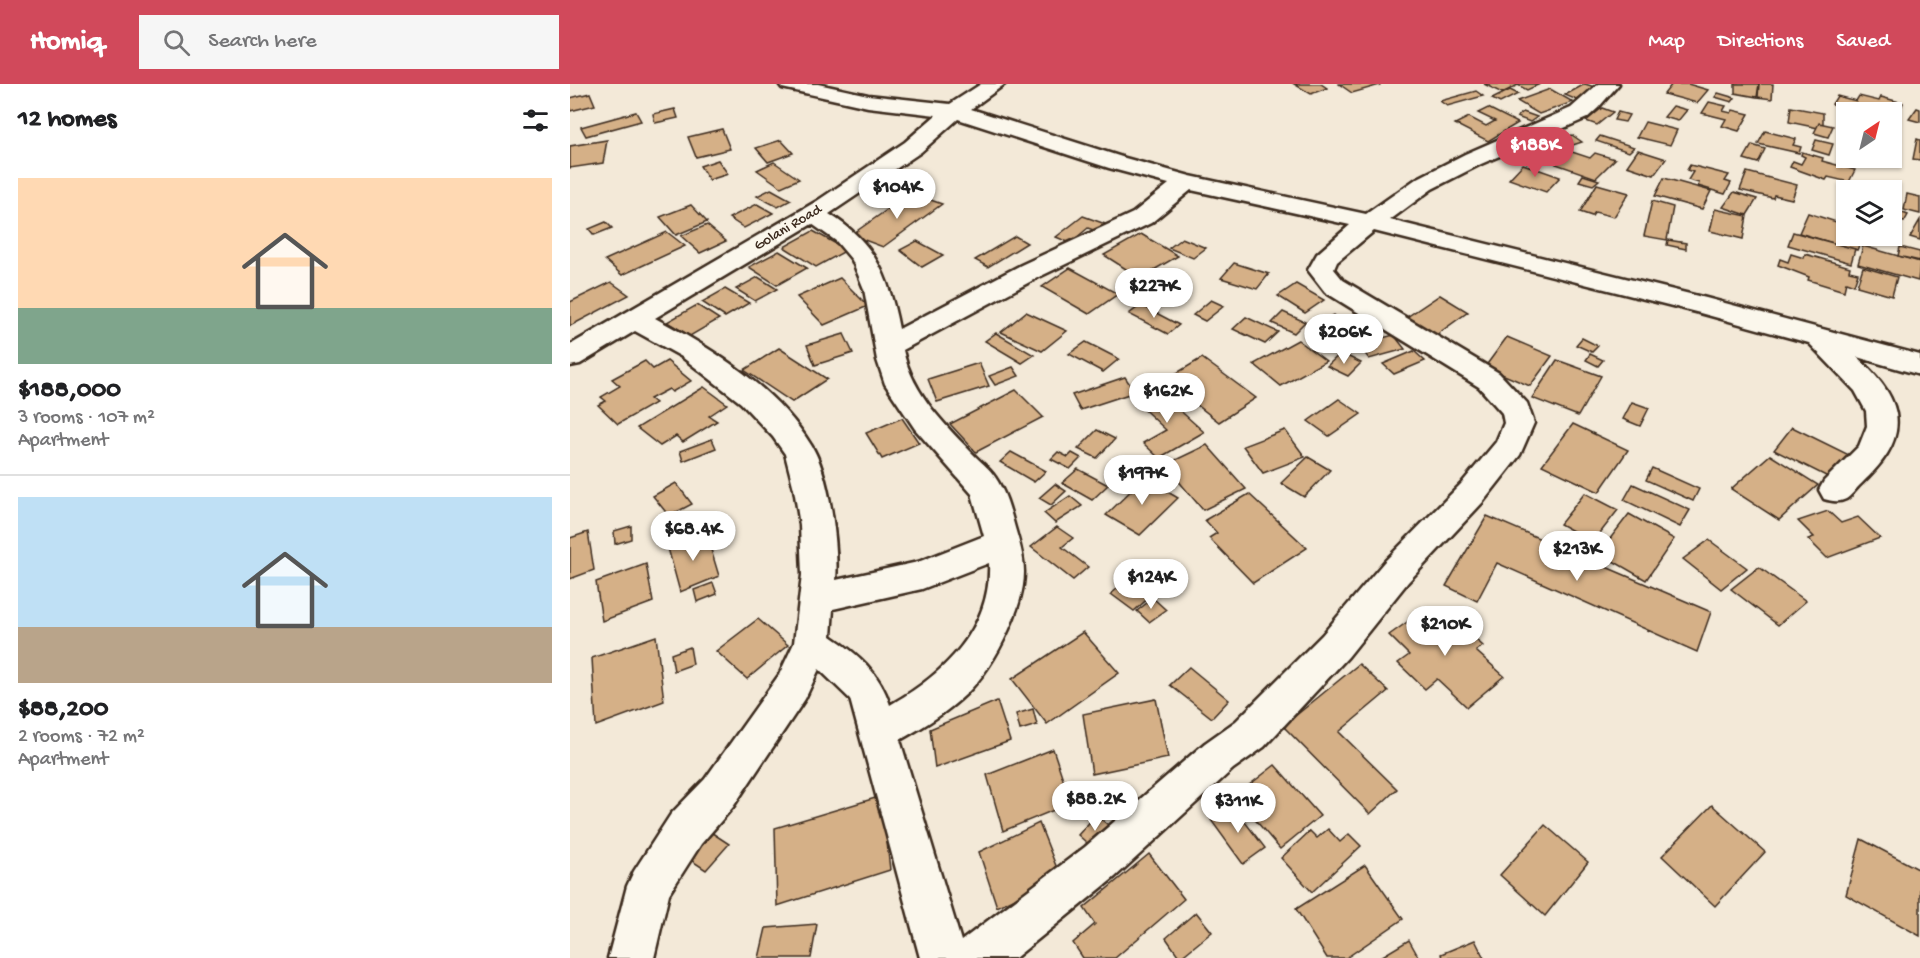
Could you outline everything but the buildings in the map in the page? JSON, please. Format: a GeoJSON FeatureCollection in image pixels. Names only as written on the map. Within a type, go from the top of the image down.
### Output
{"type":"FeatureCollection","features":[{"type":"Feature","properties":{"kind":"street"},"geometry":{"type":"LineString","coordinates":[[789,84],[868,101],[954,111],[1117,164],[1368,222],[1816,334],[1920,365]]}},
{"type":"Feature","properties":{"kind":"street","name":"Golani Road"},"geometry":{"type":"LineString","coordinates":[[570,357],[812,214],[913,147],[954,111],[995,84]]}},
{"type":"Feature","properties":{"kind":"street"},"geometry":{"type":"LineString","coordinates":[[976,958],[1010,934],[1100,862],[1219,756],[1250,734],[1335,646],[1396,572],[1472,493],[1509,447],[1520,423],[1516,410],[1489,380],[1334,286],[1321,270],[1326,259],[1368,222],[1403,198],[1448,171],[1578,113],[1591,104],[1609,84]]}},
{"type":"Feature","properties":{"kind":"street"},"geometry":{"type":"LineString","coordinates":[[888,346],[1030,271],[1142,218],[1187,182]]}},
{"type":"Feature","properties":{"kind":"street"},"geometry":{"type":"LineString","coordinates":[[812,214],[852,242],[865,257],[876,287],[894,372],[910,400],[987,489],[1003,543],[1008,582],[986,644],[968,670],[927,705],[877,733]]}},
{"type":"Feature","properties":{"kind":"street"},"geometry":{"type":"LineString","coordinates":[[631,958],[649,886],[686,829],[718,793],[792,687],[812,643],[818,598],[817,525],[800,452],[784,429],[751,396],[692,350],[635,319]]}},
{"type":"Feature","properties":{"kind":"street"},"geometry":{"type":"LineString","coordinates":[[1816,334],[1870,387],[1878,400],[1882,425],[1878,443],[1835,490]]}},
{"type":"Feature","properties":{"kind":"street"},"geometry":{"type":"LineString","coordinates":[[818,598],[922,575],[1003,543]]}},
{"type":"Feature","properties":{"kind":"street"},"geometry":{"type":"LineString","coordinates":[[812,643],[858,680],[867,692],[943,958]]}}]}
